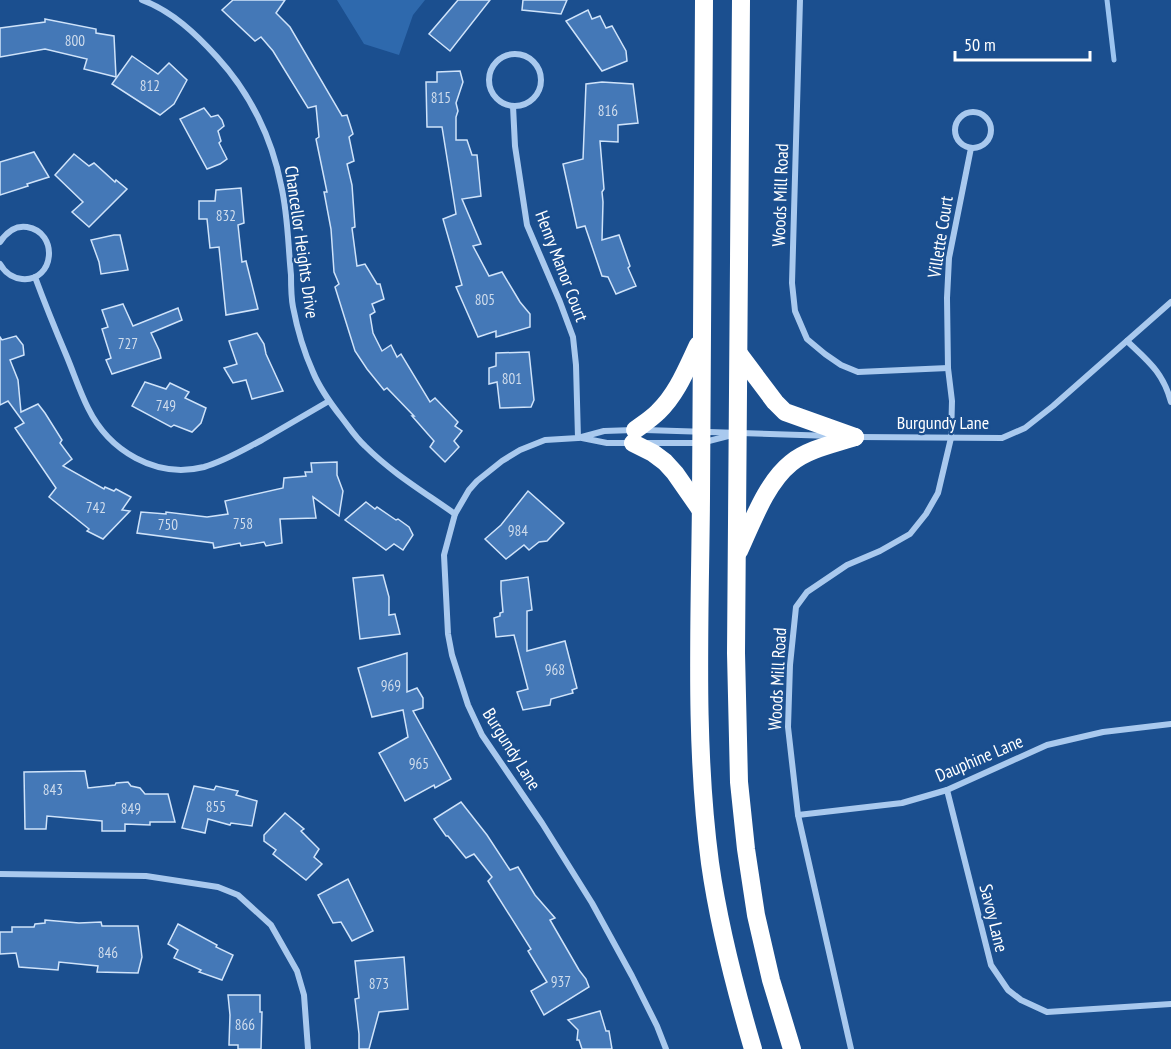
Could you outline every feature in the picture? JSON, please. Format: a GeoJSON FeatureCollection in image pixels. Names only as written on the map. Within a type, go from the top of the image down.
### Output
{"type":"FeatureCollection","features":[{"type":"Feature","properties":{"kind":"highway"},"geometry":{"type":"LineString","coordinates":[[704,0],[700,732],[710,863],[724,939],[753,1049]]}},
{"type":"Feature","properties":{"kind":"highway"},"geometry":{"type":"LineString","coordinates":[[741,0],[737,555],[739,782],[746,849],[759,926],[771,980],[792,1049]]}},
{"type":"Feature","properties":{"kind":"highway"},"geometry":{"type":"LineString","coordinates":[[700,509],[675,473],[634,436],[660,411],[670,397],[683,377],[701,338]]}},
{"type":"Feature","properties":{"kind":"highway"},"geometry":{"type":"LineString","coordinates":[[739,354],[785,412],[855,437]]}},
{"type":"Feature","properties":{"kind":"highway"},"geometry":{"type":"LineString","coordinates":[[737,555],[777,476],[792,462],[812,452],[855,437]]}},
{"type":"Feature","properties":{"kind":"street","name":"Chancellor Heights Drive"},"geometry":{"type":"LineString","coordinates":[[142,0],[179,21],[201,39],[244,90],[261,124],[273,151],[282,186],[293,306],[313,373],[329,401],[370,451],[393,471],[455,514]]}},
{"type":"Feature","properties":{"kind":"street","name":"Woods Mill Road"},"geometry":{"type":"LineString","coordinates":[[800,0],[792,283],[795,311],[807,339],[841,365],[858,372],[948,368],[952,401],[951,438],[938,494],[927,514],[910,534],[880,551],[847,565],[807,592],[796,607],[790,664],[788,727],[798,815],[851,1049]]}},
{"type":"Feature","properties":{"kind":"street"},"geometry":{"type":"LineString","coordinates":[[513,54],[528,58],[538,68],[540,85],[532,99],[525,104],[513,106],[499,101],[493,94],[489,86],[489,74],[498,60],[513,54]]}},
{"type":"Feature","properties":{"kind":"street","name":"Henry Manor Court"},"geometry":{"type":"LineString","coordinates":[[513,106],[515,146],[527,225],[573,337],[579,438]]}},
{"type":"Feature","properties":{"kind":"street"},"geometry":{"type":"LineString","coordinates":[[975,112],[988,120],[991,132],[983,145],[971,148],[958,140],[955,128],[958,119],[963,115],[975,112]]}},
{"type":"Feature","properties":{"kind":"street","name":"Villette Court"},"geometry":{"type":"LineString","coordinates":[[948,368],[949,258],[971,148]]}},
{"type":"Feature","properties":{"kind":"street"},"geometry":{"type":"LineString","coordinates":[[0,242],[11,230],[27,227],[43,235],[50,251],[48,265],[35,277],[26,280],[7,274],[0,264]]}},
{"type":"Feature","properties":{"kind":"street"},"geometry":{"type":"LineString","coordinates":[[35,277],[88,409],[113,443],[142,462],[163,468],[183,469],[203,467],[222,461],[329,401]]}},
{"type":"Feature","properties":{"kind":"street","name":"Burgundy Lane"},"geometry":{"type":"LineString","coordinates":[[666,1049],[632,976],[592,903],[542,823],[482,735],[468,705],[448,634],[444,555],[455,514],[469,490],[477,480],[520,450],[544,440],[579,438],[604,432],[634,436],[701,437],[738,434],[1002,438],[1025,428],[1053,406],[1171,302]]}},
{"type":"Feature","properties":{"kind":"street"},"geometry":{"type":"LineString","coordinates":[[1127,341],[1156,369],[1168,391],[1171,402]]}},
{"type":"Feature","properties":{"kind":"street","name":"Burgundy Lane"},"geometry":{"type":"LineString","coordinates":[[579,438],[607,443],[634,436],[701,437],[738,434]]}},
{"type":"Feature","properties":{"kind":"street","name":"Dauphine Lane"},"geometry":{"type":"LineString","coordinates":[[798,815],[902,802],[946,790],[1047,745],[1103,732],[1171,724]]}},
{"type":"Feature","properties":{"kind":"street","name":"Savoy Lane"},"geometry":{"type":"LineString","coordinates":[[946,790],[991,965],[1008,990],[1021,1000],[1047,1011],[1171,1004]]}},
{"type":"Feature","properties":{"kind":"street"},"geometry":{"type":"LineString","coordinates":[[0,874],[147,876],[218,887],[238,896],[271,925],[297,971],[304,995],[308,1049]]}},
{"type":"Feature","properties":{"kind":"shaded area"},"geometry":{"type":"Polygon","coordinates":[[[337,0],[425,0],[413,15],[399,55],[364,44],[337,0]]]}},
{"type":"Feature","properties":{"kind":"building"},"geometry":{"type":"Polygon","coordinates":[[[233,0],[285,0],[276,13],[290,27],[342,116],[347,115],[353,134],[349,137],[354,161],[347,164],[352,185],[355,227],[352,228],[357,266],[365,264],[377,284],[380,284],[384,299],[372,304],[375,312],[370,315],[373,333],[382,351],[391,345],[397,357],[401,354],[430,402],[435,398],[458,422],[455,426],[462,431],[454,441],[459,447],[445,462],[430,447],[434,441],[412,416],[414,416],[387,388],[384,390],[355,351],[335,287],[339,284],[334,272],[331,229],[324,192],[327,192],[316,139],[319,137],[316,106],[308,108],[273,51],[261,37],[255,41],[222,10],[233,0]]]}},
{"type":"Feature","properties":{"kind":"building"},"geometry":{"type":"Polygon","coordinates":[[[458,0],[490,0],[450,51],[429,34],[458,0]]]}},
{"type":"Feature","properties":{"kind":"building"},"geometry":{"type":"Polygon","coordinates":[[[523,0],[567,0],[561,14],[522,10],[523,0]]]}},
{"type":"Feature","properties":{"kind":"building"},"geometry":{"type":"Polygon","coordinates":[[[588,10],[592,19],[600,16],[606,28],[612,26],[626,51],[627,61],[602,71],[566,21],[588,10]]]}},
{"type":"Feature","properties":{"kind":"building"},"geometry":{"type":"Polygon","coordinates":[[[45,19],[96,29],[96,33],[114,36],[116,77],[84,69],[87,59],[45,49],[0,57],[0,28],[45,22],[45,19]]]}},
{"type":"Feature","properties":{"kind":"building"},"geometry":{"type":"Polygon","coordinates":[[[132,56],[158,74],[169,63],[187,80],[174,104],[160,115],[112,84],[132,56]]]}},
{"type":"Feature","properties":{"kind":"building"},"geometry":{"type":"Polygon","coordinates":[[[460,71],[463,82],[456,103],[458,111],[456,140],[467,140],[472,155],[477,155],[481,196],[462,199],[481,244],[473,246],[489,276],[502,272],[530,314],[530,327],[496,337],[496,331],[478,337],[456,287],[462,285],[443,219],[456,214],[442,127],[427,127],[426,82],[437,82],[437,72],[460,71]]]}},
{"type":"Feature","properties":{"kind":"building"},"geometry":{"type":"Polygon","coordinates":[[[602,82],[633,84],[638,123],[618,125],[618,142],[600,141],[604,189],[602,192],[602,240],[619,235],[630,266],[628,268],[636,286],[616,294],[608,277],[602,276],[585,226],[577,228],[563,164],[583,159],[586,84],[602,82]]]}},
{"type":"Feature","properties":{"kind":"building"},"geometry":{"type":"Polygon","coordinates":[[[204,108],[211,117],[218,115],[222,120],[224,126],[218,131],[221,141],[219,143],[227,159],[207,169],[180,119],[204,108]]]}},
{"type":"Feature","properties":{"kind":"building"},"geometry":{"type":"Polygon","coordinates":[[[34,152],[49,177],[0,195],[0,162],[34,152]]]}},
{"type":"Feature","properties":{"kind":"building"},"geometry":{"type":"Polygon","coordinates":[[[74,154],[89,166],[94,163],[115,182],[116,180],[127,189],[89,227],[72,212],[83,202],[55,175],[74,154]]]}},
{"type":"Feature","properties":{"kind":"building"},"geometry":{"type":"Polygon","coordinates":[[[241,188],[244,223],[238,225],[242,262],[246,261],[258,309],[226,315],[219,247],[210,248],[207,219],[199,219],[199,201],[215,201],[216,190],[241,188]]]}},
{"type":"Feature","properties":{"kind":"building"},"geometry":{"type":"Polygon","coordinates":[[[120,235],[128,270],[101,274],[91,240],[120,235]]]}},
{"type":"Feature","properties":{"kind":"building"},"geometry":{"type":"Polygon","coordinates":[[[123,304],[133,326],[178,308],[182,320],[151,333],[161,358],[112,374],[106,360],[111,358],[102,329],[108,327],[102,310],[123,304]]]}},
{"type":"Feature","properties":{"kind":"building"},"geometry":{"type":"Polygon","coordinates":[[[257,333],[264,344],[266,354],[283,391],[252,399],[246,380],[233,383],[224,368],[237,364],[229,341],[257,333]]]}},
{"type":"Feature","properties":{"kind":"building"},"geometry":{"type":"Polygon","coordinates":[[[16,336],[23,345],[24,355],[10,360],[18,380],[21,412],[38,404],[45,413],[62,440],[60,443],[72,459],[63,466],[104,489],[105,487],[114,491],[116,489],[131,497],[122,510],[130,511],[103,539],[87,531],[89,529],[49,497],[56,488],[15,428],[24,423],[8,401],[0,405],[0,337],[2,340],[16,336]]]}},
{"type":"Feature","properties":{"kind":"building"},"geometry":{"type":"Polygon","coordinates":[[[529,352],[534,400],[531,407],[500,408],[497,382],[489,384],[489,368],[496,366],[496,353],[529,352]]]}},
{"type":"Feature","properties":{"kind":"building"},"geometry":{"type":"Polygon","coordinates":[[[145,382],[166,389],[170,383],[189,392],[185,398],[206,408],[201,423],[192,432],[174,425],[171,427],[132,406],[145,382]]]}},
{"type":"Feature","properties":{"kind":"building"},"geometry":{"type":"Polygon","coordinates":[[[337,462],[337,475],[343,491],[339,516],[313,497],[316,518],[280,519],[282,543],[266,546],[264,542],[241,546],[240,543],[214,548],[213,543],[137,533],[141,512],[166,514],[166,512],[207,517],[228,514],[225,501],[283,488],[284,478],[306,476],[305,472],[312,472],[311,463],[337,462]]]}},
{"type":"Feature","properties":{"kind":"building"},"geometry":{"type":"Polygon","coordinates":[[[528,491],[564,523],[547,541],[539,542],[529,550],[524,545],[506,559],[485,539],[501,525],[528,491]]]}},
{"type":"Feature","properties":{"kind":"building"},"geometry":{"type":"Polygon","coordinates":[[[366,502],[409,527],[413,535],[403,550],[394,544],[386,550],[345,520],[366,502]]]}},
{"type":"Feature","properties":{"kind":"building"},"geometry":{"type":"Polygon","coordinates":[[[383,575],[389,597],[389,615],[395,614],[400,634],[360,639],[353,578],[383,575]]]}},
{"type":"Feature","properties":{"kind":"building"},"geometry":{"type":"Polygon","coordinates":[[[528,577],[532,610],[527,611],[527,651],[565,641],[577,688],[572,690],[573,693],[551,699],[550,705],[523,710],[517,692],[528,689],[514,635],[496,637],[494,618],[503,612],[501,581],[528,577]]]}},
{"type":"Feature","properties":{"kind":"building"},"geometry":{"type":"Polygon","coordinates":[[[407,653],[407,692],[417,688],[423,698],[423,708],[413,711],[451,779],[435,788],[434,785],[405,801],[379,753],[408,737],[403,710],[372,717],[358,668],[407,653]]]}},
{"type":"Feature","properties":{"kind":"building"},"geometry":{"type":"Polygon","coordinates":[[[85,771],[88,788],[128,782],[131,786],[140,788],[145,794],[168,794],[175,822],[150,822],[150,825],[125,824],[125,831],[102,831],[102,821],[47,816],[46,829],[25,829],[24,772],[85,771]]]}},
{"type":"Feature","properties":{"kind":"building"},"geometry":{"type":"Polygon","coordinates":[[[194,786],[214,790],[216,786],[238,791],[236,795],[257,801],[252,826],[231,823],[230,825],[208,819],[205,833],[182,828],[194,786]]]}},
{"type":"Feature","properties":{"kind":"building"},"geometry":{"type":"Polygon","coordinates":[[[461,802],[487,835],[510,870],[518,867],[535,895],[555,918],[550,920],[586,979],[589,987],[544,1015],[531,991],[547,982],[528,951],[531,949],[488,881],[492,877],[474,854],[466,858],[434,819],[461,802]]]}},
{"type":"Feature","properties":{"kind":"building"},"geometry":{"type":"Polygon","coordinates":[[[285,813],[304,829],[301,831],[319,849],[314,857],[322,864],[306,880],[273,854],[276,850],[264,841],[264,835],[285,813]]]}},
{"type":"Feature","properties":{"kind":"building"},"geometry":{"type":"Polygon","coordinates":[[[348,879],[373,931],[352,941],[341,922],[333,923],[318,895],[348,879]]]}},
{"type":"Feature","properties":{"kind":"building"},"geometry":{"type":"Polygon","coordinates":[[[45,920],[101,922],[102,926],[138,926],[142,957],[138,973],[97,972],[98,966],[59,962],[58,970],[19,967],[16,953],[0,954],[0,932],[12,932],[12,927],[34,927],[35,924],[45,923],[45,920]]]}},
{"type":"Feature","properties":{"kind":"building"},"geometry":{"type":"Polygon","coordinates":[[[178,924],[233,955],[222,980],[199,972],[201,970],[174,958],[178,950],[168,944],[178,924]]]}},
{"type":"Feature","properties":{"kind":"building"},"geometry":{"type":"Polygon","coordinates":[[[404,957],[408,1009],[379,1012],[369,1049],[359,1049],[355,999],[359,998],[355,961],[404,957]]]}},
{"type":"Feature","properties":{"kind":"building"},"geometry":{"type":"Polygon","coordinates":[[[228,995],[260,995],[261,1049],[238,1049],[238,1045],[229,1045],[228,995]]]}},
{"type":"Feature","properties":{"kind":"building"},"geometry":{"type":"Polygon","coordinates":[[[600,1011],[606,1031],[609,1031],[612,1049],[582,1049],[577,1040],[578,1030],[568,1020],[600,1011]]]}},
{"type":"Feature","properties":{"kind":"waterway"},"geometry":{"type":"LineString","coordinates":[[1107,0],[1114,60]]}}]}
